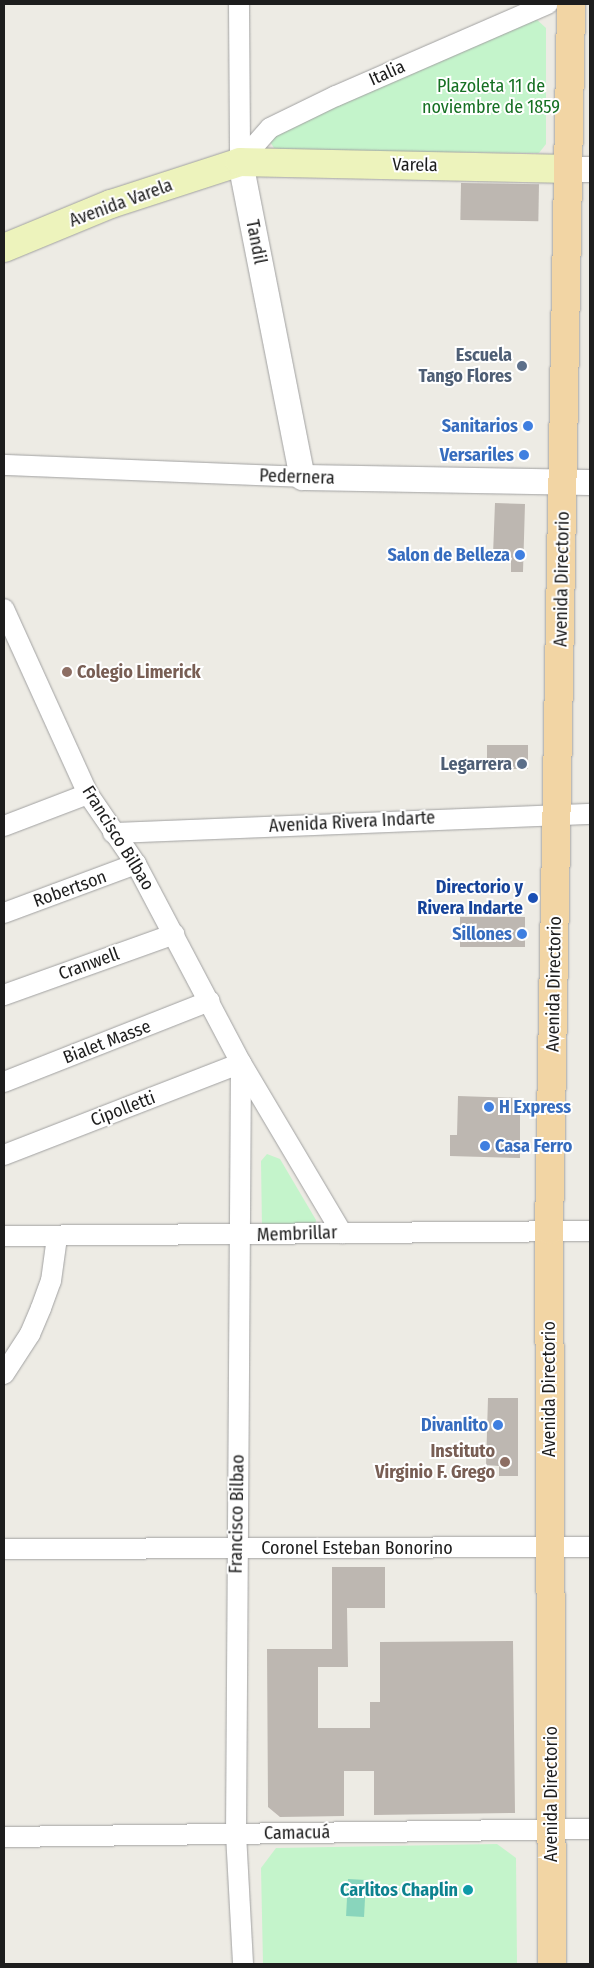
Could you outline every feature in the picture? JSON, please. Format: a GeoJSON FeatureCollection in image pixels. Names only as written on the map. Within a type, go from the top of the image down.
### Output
{"type":"FeatureCollection","features":[{"type":"Feature","properties":{"kind":"main road","name":"Avenida Directorio"},"geometry":{"type":"LineString","coordinates":[[552,1964],[549,1230],[559,813],[577,481],[579,169],[571,4]]}},
{"type":"Feature","properties":{"kind":"main road","name":"Varela"},"geometry":{"type":"LineString","coordinates":[[240,162],[579,169]]}},
{"type":"Feature","properties":{"kind":"main road","name":"Avenida Varela"},"geometry":{"type":"LineString","coordinates":[[4,248],[112,204],[240,162]]}},
{"type":"Feature","properties":{"kind":"street","name":"Tandil"},"geometry":{"type":"LineString","coordinates":[[239,4],[240,162],[302,477]]}},
{"type":"Feature","properties":{"kind":"street","name":"Italia"},"geometry":{"type":"LineString","coordinates":[[240,162],[270,128],[336,96],[548,4]]}},
{"type":"Feature","properties":{"kind":"street","name":"Pedernera"},"geometry":{"type":"LineString","coordinates":[[4,465],[302,477],[577,481]]}},
{"type":"Feature","properties":{"kind":"street","name":"Francisco Bilbao"},"geometry":{"type":"LineString","coordinates":[[4,610],[88,794],[136,864],[210,1001],[241,1063],[342,1233]]}},
{"type":"Feature","properties":{"kind":"street"},"geometry":{"type":"LineString","coordinates":[[4,826],[88,794]]}},
{"type":"Feature","properties":{"kind":"street","name":"Avenida Rivera Indarte"},"geometry":{"type":"LineString","coordinates":[[113,833],[559,813],[590,814]]}},
{"type":"Feature","properties":{"kind":"street","name":"Robertson"},"geometry":{"type":"LineString","coordinates":[[4,913],[136,864]]}},
{"type":"Feature","properties":{"kind":"street","name":"Cranwell"},"geometry":{"type":"LineString","coordinates":[[4,995],[174,934]]}},
{"type":"Feature","properties":{"kind":"street","name":"Bialet Masse"},"geometry":{"type":"LineString","coordinates":[[4,1082],[210,1001]]}},
{"type":"Feature","properties":{"kind":"street","name":"Francisco Bilbao"},"geometry":{"type":"LineString","coordinates":[[241,1063],[236,1548],[236,1834],[242,1964]]}},
{"type":"Feature","properties":{"kind":"street","name":"Cipolletti"},"geometry":{"type":"LineString","coordinates":[[4,1155],[241,1063]]}},
{"type":"Feature","properties":{"kind":"street","name":"Membrillar"},"geometry":{"type":"LineString","coordinates":[[4,1236],[240,1236],[549,1230],[590,1231]]}},
{"type":"Feature","properties":{"kind":"street"},"geometry":{"type":"LineString","coordinates":[[4,1374],[30,1334],[42,1308],[51,1281],[57,1237]]}},
{"type":"Feature","properties":{"kind":"street","name":"Coronel Esteban Bonorino"},"geometry":{"type":"LineString","coordinates":[[4,1549],[590,1547]]}},
{"type":"Feature","properties":{"kind":"street","name":"Camacuá"},"geometry":{"type":"LineString","coordinates":[[4,1837],[590,1829]]}},
{"type":"Feature","properties":{"kind":"green space","name":"Plazoleta 11 de noviembre de 1859"},"geometry":{"type":"Polygon","coordinates":[[[535,18],[546,28],[546,144],[539,153],[289,151],[274,148],[269,140],[274,130],[535,18]]]}},
{"type":"Feature","properties":{"kind":"green space"},"geometry":{"type":"Polygon","coordinates":[[[267,1154],[280,1159],[316,1220],[315,1228],[262,1228],[261,1161],[267,1154]]]}},
{"type":"Feature","properties":{"kind":"green space"},"geometry":{"type":"Polygon","coordinates":[[[497,1844],[516,1858],[517,1964],[263,1964],[261,1868],[276,1848],[497,1844]]]}},
{"type":"Feature","properties":{"kind":"green space"},"geometry":{"type":"Polygon","coordinates":[[[348,1879],[366,1880],[364,1917],[346,1916],[348,1879]]]}},
{"type":"Feature","properties":{"kind":"building"},"geometry":{"type":"Polygon","coordinates":[[[461,183],[539,184],[538,221],[460,220],[461,183]]]}},
{"type":"Feature","properties":{"kind":"building"},"geometry":{"type":"Polygon","coordinates":[[[495,503],[525,504],[523,572],[511,572],[511,556],[493,555],[495,503]]]}},
{"type":"Feature","properties":{"kind":"building"},"geometry":{"type":"Polygon","coordinates":[[[487,745],[528,745],[528,769],[487,769],[487,745]]]}},
{"type":"Feature","properties":{"kind":"building"},"geometry":{"type":"Polygon","coordinates":[[[460,917],[525,917],[525,947],[460,947],[460,917]]]}},
{"type":"Feature","properties":{"kind":"building"},"geometry":{"type":"Polygon","coordinates":[[[458,1096],[520,1098],[520,1158],[450,1156],[450,1135],[457,1135],[458,1096]]]}},
{"type":"Feature","properties":{"kind":"building","name":"Divanlito"},"geometry":{"type":"Polygon","coordinates":[[[488,1398],[518,1398],[518,1476],[499,1476],[499,1466],[486,1465],[488,1398]]]}},
{"type":"Feature","properties":{"kind":"building"},"geometry":{"type":"Polygon","coordinates":[[[332,1567],[385,1567],[385,1608],[347,1608],[348,1667],[318,1667],[318,1728],[370,1728],[370,1702],[380,1702],[380,1642],[513,1641],[515,1813],[374,1815],[374,1771],[344,1771],[344,1816],[280,1817],[268,1807],[267,1649],[332,1649],[332,1567]]]}},
{"type":"Feature","properties":{"kind":"place","name":"Escuela Tango Flores"},"geometry":{"type":"Point","coordinates":[522,366]}},
{"type":"Feature","properties":{"kind":"place","name":"Sanitarios"},"geometry":{"type":"Point","coordinates":[528,426]}},
{"type":"Feature","properties":{"kind":"place","name":"Versariles"},"geometry":{"type":"Point","coordinates":[524,455]}},
{"type":"Feature","properties":{"kind":"place","name":"Salon de Belleza"},"geometry":{"type":"Point","coordinates":[520,555]}},
{"type":"Feature","properties":{"kind":"place","name":"Colegio Limerick"},"geometry":{"type":"Point","coordinates":[67,672]}},
{"type":"Feature","properties":{"kind":"place","name":"Legarrera"},"geometry":{"type":"Point","coordinates":[522,764]}},
{"type":"Feature","properties":{"kind":"place","name":"Directorio y Rivera Indarte"},"geometry":{"type":"Point","coordinates":[533,898]}},
{"type":"Feature","properties":{"kind":"place","name":"Sillones"},"geometry":{"type":"Point","coordinates":[522,934]}},
{"type":"Feature","properties":{"kind":"place","name":"H Express"},"geometry":{"type":"Point","coordinates":[489,1107]}},
{"type":"Feature","properties":{"kind":"place","name":"Casa Ferro"},"geometry":{"type":"Point","coordinates":[485,1146]}},
{"type":"Feature","properties":{"kind":"place","name":"Divanlito"},"geometry":{"type":"Point","coordinates":[498,1425]}},
{"type":"Feature","properties":{"kind":"place","name":"Instituto Virginio F. Grego"},"geometry":{"type":"Point","coordinates":[505,1462]}},
{"type":"Feature","properties":{"kind":"place","name":"Carlitos Chaplin"},"geometry":{"type":"Point","coordinates":[468,1890]}}]}
